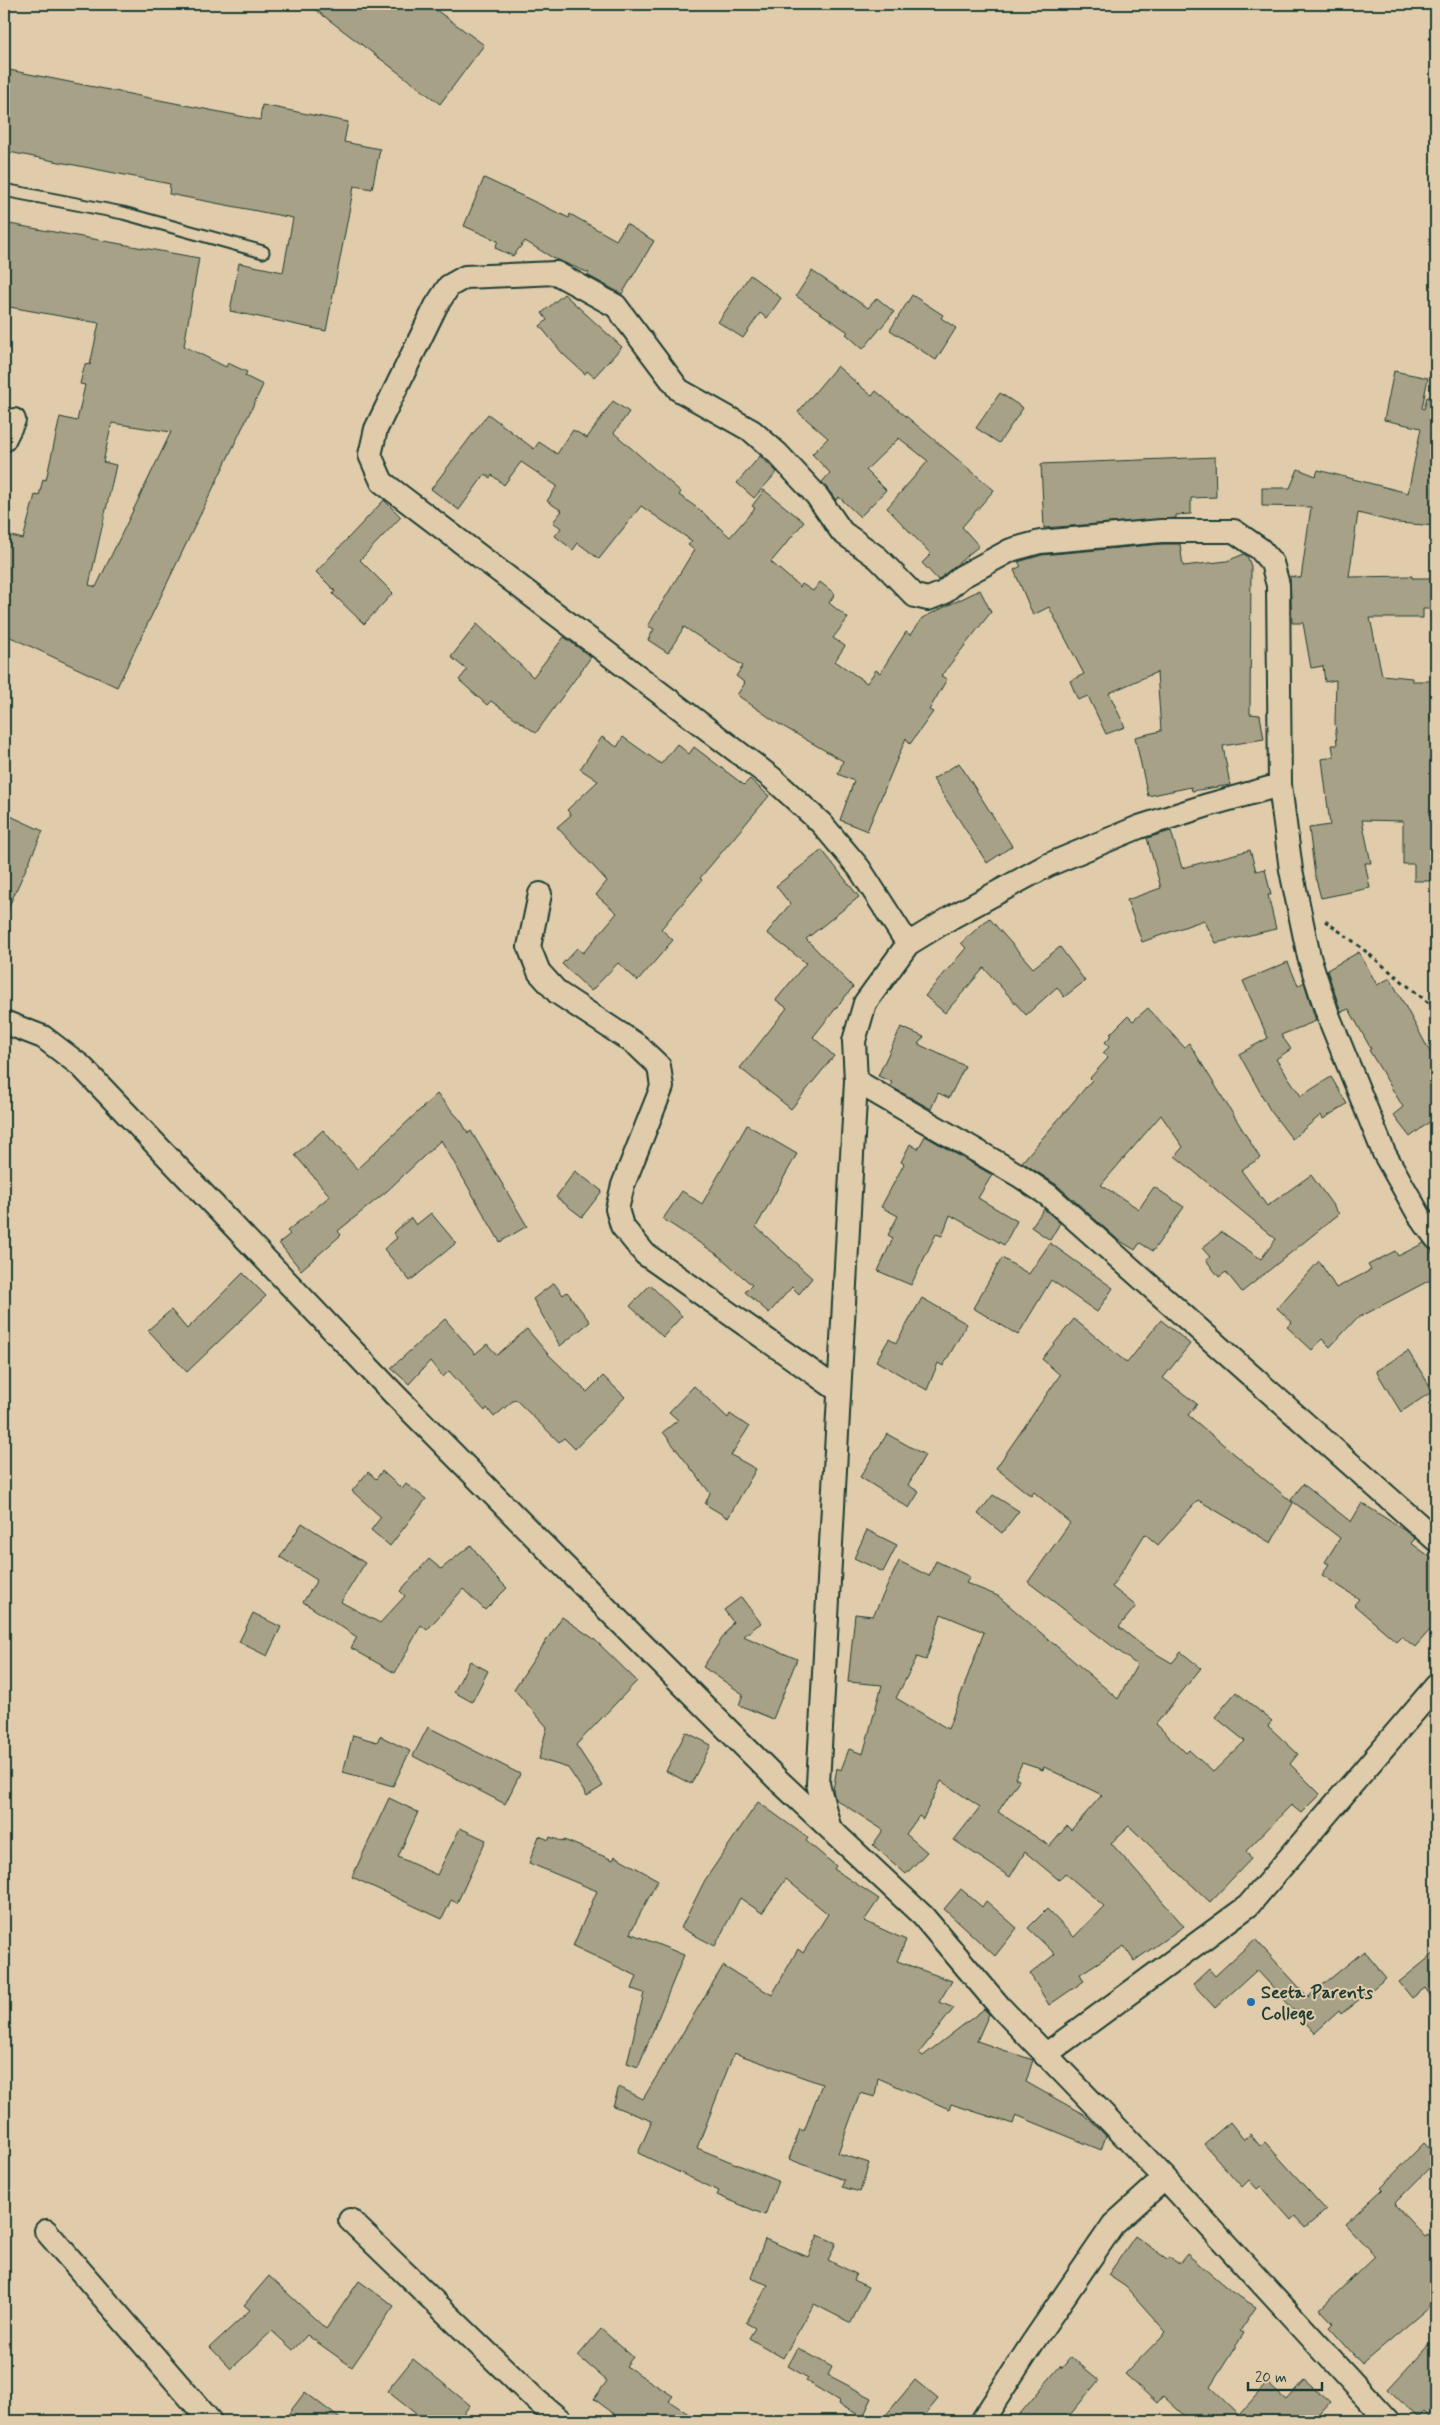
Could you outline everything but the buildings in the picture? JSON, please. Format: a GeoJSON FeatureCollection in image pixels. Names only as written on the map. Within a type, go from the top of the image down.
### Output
{"type":"FeatureCollection","features":[{"type":"Feature","properties":{"kind":"street"},"geometry":{"type":"LineString","coordinates":[[908,944],[859,868],[822,824],[772,778],[382,482],[370,455],[376,429],[436,306],[448,286],[466,277],[556,273],[616,306],[679,390],[752,431],[765,442],[818,496],[842,532],[878,558],[916,596],[928,599],[943,592],[961,577],[1011,550],[1040,542],[1161,531],[1234,531],[1260,549],[1272,563],[1278,585],[1280,785],[1291,870],[1309,957],[1328,1016],[1384,1152],[1419,1215],[1436,1238]]}},
{"type":"Feature","properties":{"kind":"street"},"geometry":{"type":"LineString","coordinates":[[4,440],[14,420]]}},
{"type":"Feature","properties":{"kind":"street"},"geometry":{"type":"LineString","coordinates":[[829,1826],[818,1784],[856,1081],[854,1041],[865,1003],[908,944],[952,916],[1048,865],[1140,828],[1208,805],[1280,785]]}},
{"type":"Feature","properties":{"kind":"street"},"geometry":{"type":"LineString","coordinates":[[540,894],[529,947],[538,972],[558,993],[637,1046],[659,1066],[662,1087],[623,1185],[617,1209],[622,1226],[645,1254],[838,1390]]}},
{"type":"Feature","properties":{"kind":"street"},"geometry":{"type":"LineString","coordinates":[[4,1022],[43,1037],[81,1066],[415,1416],[778,1780],[923,1916],[1000,2007],[1165,2178],[1388,2421]]}},
{"type":"Feature","properties":{"kind":"street"},"geometry":{"type":"LineString","coordinates":[[856,1081],[1020,1176],[1048,1195],[1436,1540]]}},
{"type":"Feature","properties":{"kind":"street"},"geometry":{"type":"LineString","coordinates":[[1045,2055],[1248,1906],[1436,1686]]}},
{"type":"Feature","properties":{"kind":"street"},"geometry":{"type":"LineString","coordinates":[[982,2421],[1033,2342],[1113,2226],[1165,2178]]}},
{"type":"Feature","properties":{"kind":"street"},"geometry":{"type":"LineString","coordinates":[[350,2220],[536,2400],[562,2421]]}},
{"type":"Feature","properties":{"kind":"street"},"geometry":{"type":"LineString","coordinates":[[46,2231],[210,2421]]}},
{"type":"Feature","properties":{"kind":"lane"},"geometry":{"type":"LineString","coordinates":[[4,190],[123,213],[263,252]]}},
{"type":"Feature","properties":{"kind":"path"},"geometry":{"type":"LineString","coordinates":[[1298,901],[1353,941],[1436,1009]]}},
{"type":"Feature","properties":{"kind":"place","name":"Seeta Parents College"},"geometry":{"type":"Point","coordinates":[1251,2002]}}]}
